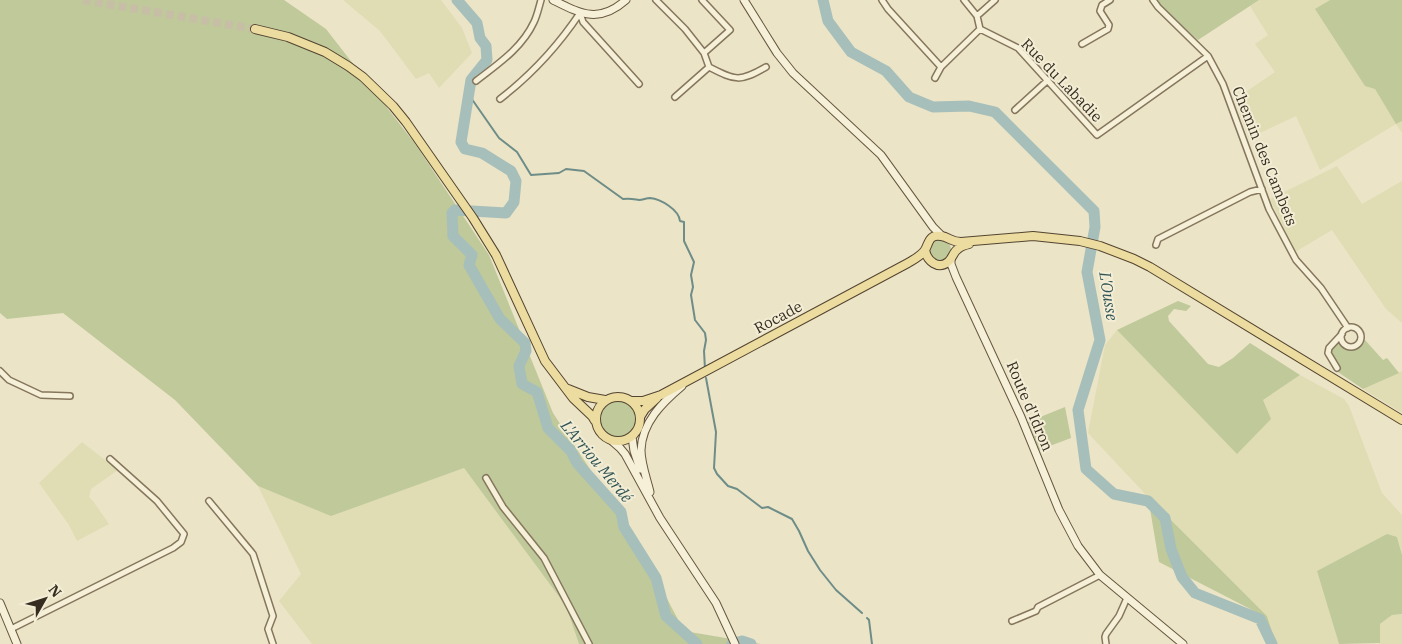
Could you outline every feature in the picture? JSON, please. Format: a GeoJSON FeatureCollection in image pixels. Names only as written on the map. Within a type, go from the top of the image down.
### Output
{"type":"FeatureCollection","features":[{"type":"Feature","properties":{"kind":"main road"},"geometry":{"type":"LineString","coordinates":[[255,29],[288,37],[337,59],[363,77],[388,101],[406,122],[473,218],[496,255],[544,361],[577,402],[595,420]]}},
{"type":"Feature","properties":{"kind":"main road"},"geometry":{"type":"LineString","coordinates":[[908,263],[925,250],[929,240],[942,236],[950,241],[960,242],[1033,236],[1080,241],[1096,245],[1150,267],[1402,420]]}},
{"type":"Feature","properties":{"kind":"main road"},"geometry":{"type":"LineString","coordinates":[[925,250],[928,259],[940,265],[948,262],[961,247],[985,240]]}},
{"type":"Feature","properties":{"kind":"main road"},"geometry":{"type":"LineString","coordinates":[[950,241],[953,244],[952,256]]}},
{"type":"Feature","properties":{"kind":"main road"},"geometry":{"type":"LineString","coordinates":[[908,263],[928,259]]}},
{"type":"Feature","properties":{"kind":"main road","name":"Rocade"},"geometry":{"type":"LineString","coordinates":[[661,395],[908,263]]}},
{"type":"Feature","properties":{"kind":"main road"},"geometry":{"type":"LineString","coordinates":[[566,388],[588,397],[605,400]]}},
{"type":"Feature","properties":{"kind":"main road"},"geometry":{"type":"LineString","coordinates":[[632,401],[643,401],[661,395]]}},
{"type":"Feature","properties":{"kind":"main road"},"geometry":{"type":"LineString","coordinates":[[640,417],[645,409],[661,395]]}},
{"type":"Feature","properties":{"kind":"main road"},"geometry":{"type":"LineString","coordinates":[[616,396],[632,401],[640,417],[640,425],[637,432],[632,437],[619,442],[612,441],[600,434],[595,420],[599,406],[605,400],[616,396]]}},
{"type":"Feature","properties":{"kind":"street"},"geometry":{"type":"LineString","coordinates":[[476,80],[502,61],[525,36],[534,22],[541,0]]}},
{"type":"Feature","properties":{"kind":"street"},"geometry":{"type":"LineString","coordinates":[[554,0],[580,13],[595,15],[610,11],[626,0]]}},
{"type":"Feature","properties":{"kind":"street"},"geometry":{"type":"LineString","coordinates":[[656,0],[685,29],[704,53],[709,68],[738,79],[750,76],[766,66]]}},
{"type":"Feature","properties":{"kind":"street"},"geometry":{"type":"LineString","coordinates":[[702,0],[730,30],[704,53]]}},
{"type":"Feature","properties":{"kind":"street"},"geometry":{"type":"LineString","coordinates":[[744,0],[777,53],[793,72],[881,155],[942,236]]}},
{"type":"Feature","properties":{"kind":"street"},"geometry":{"type":"LineString","coordinates":[[882,0],[941,67]]}},
{"type":"Feature","properties":{"kind":"street"},"geometry":{"type":"LineString","coordinates":[[936,78],[941,67],[980,29],[977,16],[964,0]]}},
{"type":"Feature","properties":{"kind":"street"},"geometry":{"type":"LineString","coordinates":[[977,16],[995,0]]}},
{"type":"Feature","properties":{"kind":"street"},"geometry":{"type":"LineString","coordinates":[[1082,44],[1108,29],[1109,25],[1100,10],[1102,5],[1110,0]]}},
{"type":"Feature","properties":{"kind":"street","name":"Chemin des Cambets"},"geometry":{"type":"LineString","coordinates":[[1153,0],[1208,56],[1223,84],[1269,208],[1296,260],[1321,288],[1348,328]]}},
{"type":"Feature","properties":{"kind":"street"},"geometry":{"type":"LineString","coordinates":[[580,13],[582,22],[638,84]]}},
{"type":"Feature","properties":{"kind":"street"},"geometry":{"type":"LineString","coordinates":[[500,99],[516,87],[543,60],[569,30],[580,13]]}},
{"type":"Feature","properties":{"kind":"street","name":"Rue du Labadie"},"geometry":{"type":"LineString","coordinates":[[980,29],[1018,48],[1097,135],[1208,56]]}},
{"type":"Feature","properties":{"kind":"street"},"geometry":{"type":"LineString","coordinates":[[675,97],[709,68]]}},
{"type":"Feature","properties":{"kind":"street"},"geometry":{"type":"LineString","coordinates":[[1015,110],[1048,80]]}},
{"type":"Feature","properties":{"kind":"street"},"geometry":{"type":"LineString","coordinates":[[1156,245],[1158,239],[1250,192],[1262,189]]}},
{"type":"Feature","properties":{"kind":"street"},"geometry":{"type":"LineString","coordinates":[[929,240],[931,234],[930,221]]}},
{"type":"Feature","properties":{"kind":"street","name":"Route d'Idron"},"geometry":{"type":"LineString","coordinates":[[952,256],[951,264],[956,276],[1021,416],[1062,516],[1078,546],[1100,575],[1183,644]]}},
{"type":"Feature","properties":{"kind":"street"},"geometry":{"type":"LineString","coordinates":[[940,265],[946,267],[956,276]]}},
{"type":"Feature","properties":{"kind":"street"},"geometry":{"type":"LineString","coordinates":[[1336,368],[1328,353],[1329,348],[1342,334],[1348,328],[1354,328],[1359,331],[1361,337],[1359,344],[1354,347],[1347,346],[1342,341],[1342,334]]}},
{"type":"Feature","properties":{"kind":"street"},"geometry":{"type":"LineString","coordinates":[[0,371],[9,380],[41,396],[70,396]]}},
{"type":"Feature","properties":{"kind":"street"},"geometry":{"type":"LineString","coordinates":[[650,492],[642,464],[641,449],[645,433],[651,418],[660,406],[689,380]]}},
{"type":"Feature","properties":{"kind":"street"},"geometry":{"type":"LineString","coordinates":[[632,437],[636,459],[650,492],[671,533],[716,603],[734,640]]}},
{"type":"Feature","properties":{"kind":"street"},"geometry":{"type":"LineString","coordinates":[[612,441],[625,454],[650,502],[671,533]]}},
{"type":"Feature","properties":{"kind":"street"},"geometry":{"type":"LineString","coordinates":[[11,629],[173,548],[181,542],[184,534],[157,501],[110,459]]}},
{"type":"Feature","properties":{"kind":"street"},"geometry":{"type":"LineString","coordinates":[[486,478],[503,507],[544,558],[589,644]]}},
{"type":"Feature","properties":{"kind":"street"},"geometry":{"type":"LineString","coordinates":[[209,501],[253,554],[274,616],[268,629],[273,644]]}},
{"type":"Feature","properties":{"kind":"street"},"geometry":{"type":"LineString","coordinates":[[1012,621],[1036,611],[1038,607],[1100,575]]}},
{"type":"Feature","properties":{"kind":"street"},"geometry":{"type":"LineString","coordinates":[[1106,644],[1106,634],[1119,616],[1127,598]]}},
{"type":"Feature","properties":{"kind":"street"},"geometry":{"type":"LineString","coordinates":[[0,604],[17,644]]}},
{"type":"Feature","properties":{"kind":"shaded area"},"geometry":{"type":"Polygon","coordinates":[[[343,0],[441,0],[462,28],[472,53],[439,88],[429,73],[416,79],[380,31],[343,0]]]}},
{"type":"Feature","properties":{"kind":"shaded area"},"geometry":{"type":"Polygon","coordinates":[[[1259,0],[1330,0],[1316,9],[1375,89],[1396,124],[1320,170],[1296,116],[1249,138],[1234,100],[1275,72],[1255,44],[1268,35],[1250,6],[1259,0]]]}},
{"type":"Feature","properties":{"kind":"shaded area"},"geometry":{"type":"Polygon","coordinates":[[[1402,121],[1402,133],[1396,124],[1402,121]]]}},
{"type":"Feature","properties":{"kind":"shaded area"},"geometry":{"type":"Polygon","coordinates":[[[1337,166],[1362,204],[1402,181],[1402,323],[1386,309],[1332,230],[1295,252],[1270,199],[1337,166]]]}},
{"type":"Feature","properties":{"kind":"shaded area"},"geometry":{"type":"Polygon","coordinates":[[[1117,330],[1237,453],[1263,400],[1300,375],[1344,399],[1349,406],[1382,493],[1402,515],[1402,555],[1397,537],[1317,571],[1339,644],[1276,644],[1267,616],[1148,497],[1088,433],[1105,345],[1117,330]]]}},
{"type":"Feature","properties":{"kind":"shaded area"},"geometry":{"type":"Polygon","coordinates":[[[1402,371],[1402,413],[1363,389],[1402,371]]]}},
{"type":"Feature","properties":{"kind":"shaded area"},"geometry":{"type":"Polygon","coordinates":[[[82,442],[118,470],[91,489],[89,497],[109,524],[77,541],[69,525],[39,483],[82,442]]]}},
{"type":"Feature","properties":{"kind":"shaded area"},"geometry":{"type":"Polygon","coordinates":[[[464,468],[566,606],[579,644],[312,644],[279,601],[301,574],[258,486],[331,515],[464,468]]]}},
{"type":"Feature","properties":{"kind":"shaded area"},"geometry":{"type":"Polygon","coordinates":[[[1402,614],[1402,644],[1378,644],[1380,643],[1380,624],[1392,615],[1402,614]]]}},
{"type":"Feature","properties":{"kind":"green space"},"geometry":{"type":"Polygon","coordinates":[[[0,0],[284,0],[326,29],[416,145],[489,255],[553,413],[634,536],[684,631],[761,644],[579,644],[566,606],[464,468],[331,516],[258,486],[175,400],[63,313],[7,319],[0,313],[0,0]]]}},
{"type":"Feature","properties":{"kind":"green space"},"geometry":{"type":"Polygon","coordinates":[[[1156,0],[1259,0],[1198,40],[1161,7],[1156,0]]]}},
{"type":"Feature","properties":{"kind":"green space"},"geometry":{"type":"Polygon","coordinates":[[[1330,0],[1402,0],[1402,121],[1396,124],[1375,89],[1365,86],[1315,9],[1330,0]]]}},
{"type":"Feature","properties":{"kind":"green space"},"geometry":{"type":"Polygon","coordinates":[[[940,239],[950,246],[951,250],[944,260],[940,261],[930,254],[929,250],[936,240],[940,239]]]}},
{"type":"Feature","properties":{"kind":"green space"},"geometry":{"type":"Polygon","coordinates":[[[1178,301],[1191,306],[1186,311],[1174,309],[1168,316],[1169,321],[1208,364],[1219,367],[1250,343],[1300,375],[1263,400],[1271,419],[1237,454],[1117,330],[1178,301]]]}},
{"type":"Feature","properties":{"kind":"green space"},"geometry":{"type":"Polygon","coordinates":[[[1339,339],[1343,346],[1351,350],[1358,348],[1365,340],[1383,360],[1387,358],[1399,373],[1363,389],[1335,370],[1338,369],[1332,358],[1331,348],[1339,339]]]}},
{"type":"Feature","properties":{"kind":"green space"},"geometry":{"type":"Polygon","coordinates":[[[618,399],[625,400],[631,405],[636,411],[636,425],[631,431],[625,436],[618,437],[611,436],[605,431],[600,425],[599,418],[600,411],[605,405],[611,400],[618,399]]]}},
{"type":"Feature","properties":{"kind":"green space"},"geometry":{"type":"Polygon","coordinates":[[[1065,407],[1071,438],[1039,450],[1028,422],[1065,407]]]}},
{"type":"Feature","properties":{"kind":"green space"},"geometry":{"type":"Polygon","coordinates":[[[1148,497],[1267,616],[1276,644],[1267,644],[1258,613],[1159,562],[1148,497]]]}},
{"type":"Feature","properties":{"kind":"green space"},"geometry":{"type":"Polygon","coordinates":[[[1387,534],[1397,537],[1402,555],[1402,614],[1392,615],[1380,624],[1380,643],[1339,644],[1317,571],[1387,534]]]}},
{"type":"Feature","properties":{"kind":"waterway","name":"L'Arriou Merdé"},"geometry":{"type":"LineString","coordinates":[[457,0],[477,23],[480,38],[486,46],[487,60],[471,80],[461,142],[465,149],[482,153],[511,171],[516,181],[514,202],[506,213],[455,210],[452,213],[453,236],[472,255],[469,265],[500,319],[525,343],[526,351],[519,366],[522,384],[537,392],[548,428],[571,451],[577,463],[621,512],[624,527],[656,578],[666,616],[697,644]]}},
{"type":"Feature","properties":{"kind":"waterway","name":"L'Ousse"},"geometry":{"type":"LineString","coordinates":[[823,0],[828,21],[851,52],[886,71],[909,97],[933,107],[969,106],[995,112],[1094,211],[1095,227],[1087,272],[1100,340],[1078,410],[1086,469],[1114,494],[1148,501],[1165,518],[1171,549],[1182,577],[1195,593],[1260,619],[1272,644]]}},
{"type":"Feature","properties":{"kind":"waterway"},"geometry":{"type":"LineString","coordinates":[[469,95],[499,138],[517,152],[531,175],[559,173],[566,169],[584,171],[623,199],[639,200],[649,198],[664,203],[673,209],[680,221],[684,222],[684,241],[694,262],[691,275],[693,287],[691,295],[695,320],[705,333],[705,369]]}},
{"type":"Feature","properties":{"kind":"waterway"},"geometry":{"type":"LineString","coordinates":[[706,378],[716,432],[714,468],[717,474],[728,486],[737,489],[762,508],[768,507],[792,519],[820,570],[836,590],[862,613]]}},
{"type":"Feature","properties":{"kind":"waterway"},"geometry":{"type":"LineString","coordinates":[[867,618],[869,620],[872,644]]}},
{"type":"Feature","properties":{"kind":"waterway","name":"L'Arriou Merdé"},"geometry":{"type":"LineString","coordinates":[[732,644],[742,641],[751,644]]}},
{"type":"Feature","properties":{"kind":"tunnel"},"geometry":{"type":"LineString","coordinates":[[83,0],[255,29]]}}]}
